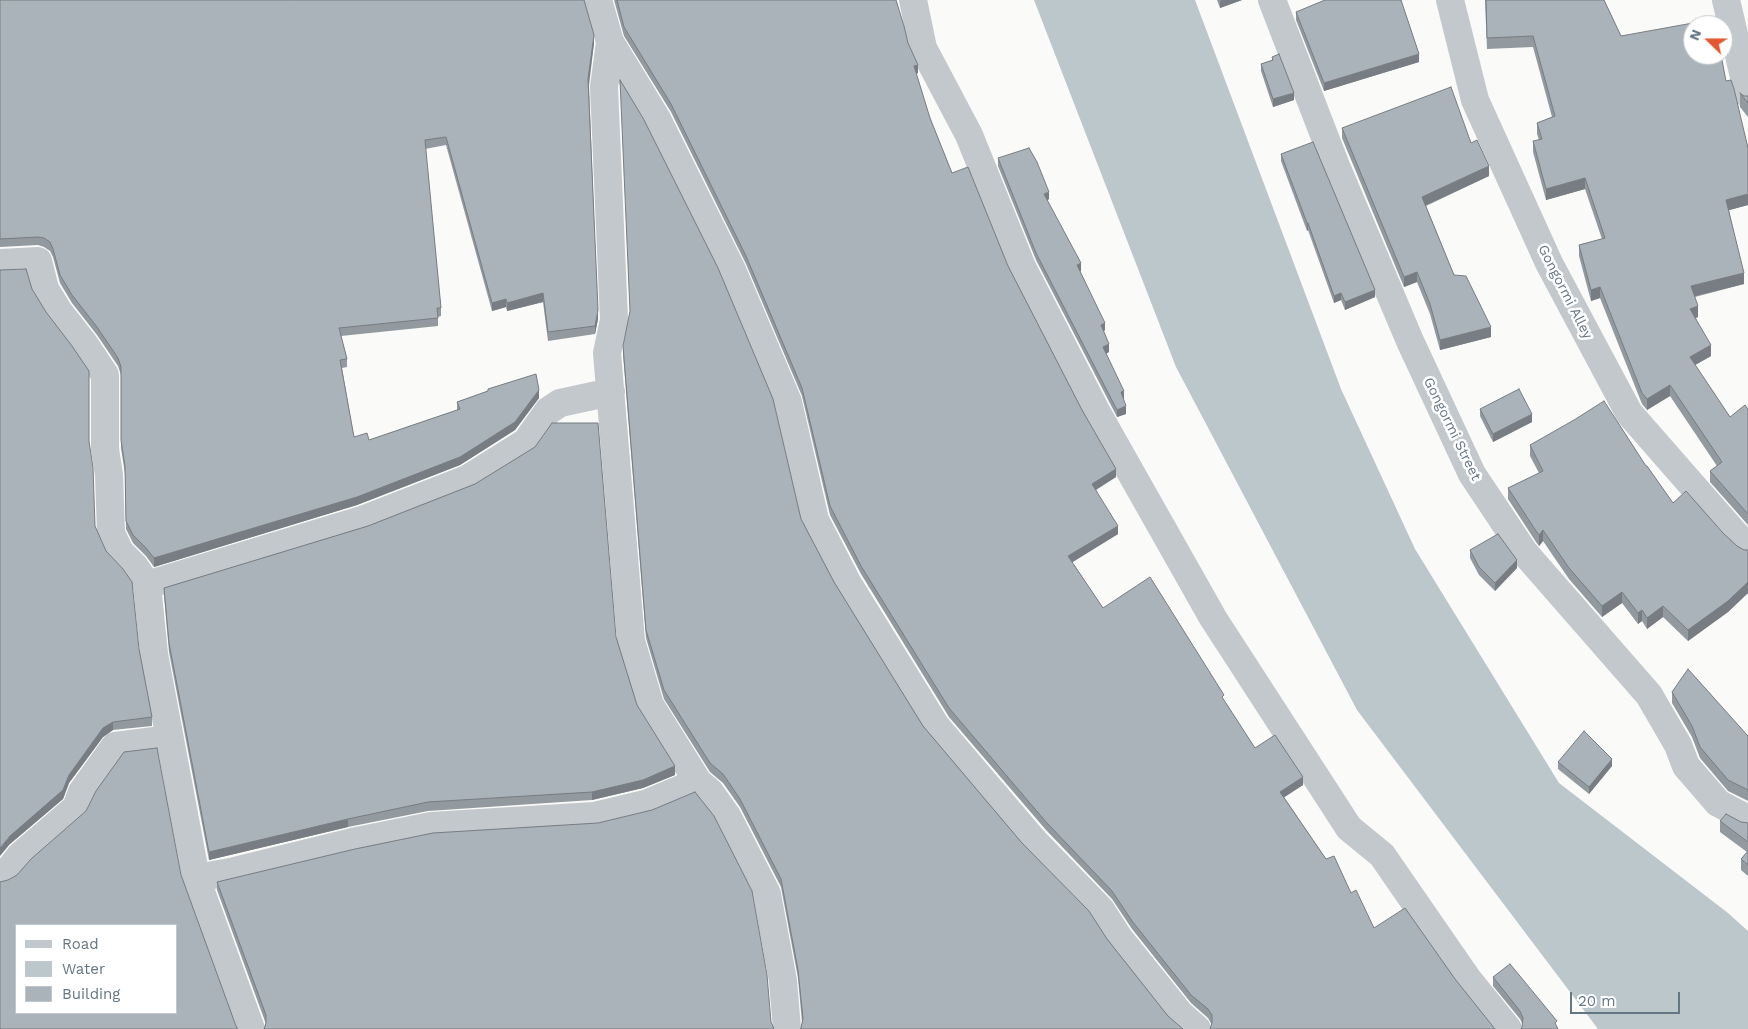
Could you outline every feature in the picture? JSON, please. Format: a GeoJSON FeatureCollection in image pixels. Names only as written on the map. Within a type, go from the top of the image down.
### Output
{"type":"FeatureCollection","features":[{"type":"Feature","properties":{"kind":"street"},"geometry":{"type":"LineString","coordinates":[[598,0],[610,42],[656,119],[732,270],[788,402],[815,520],[846,582],[936,726],[1034,841],[1100,910],[1119,938],[1185,1024]]}},
{"type":"Feature","properties":{"kind":"street"},"geometry":{"type":"LineString","coordinates":[[913,0],[923,48],[969,136],[1022,267],[1096,411],[1213,618],[1350,828],[1382,855],[1468,978],[1508,1029]]}},
{"type":"Feature","properties":{"kind":"street","name":"Gongormi Street"},"geometry":{"type":"LineString","coordinates":[[1272,0],[1340,176],[1410,341],[1472,474],[1524,552],[1649,695],[1678,744],[1686,766],[1718,803],[1748,819]]}},
{"type":"Feature","properties":{"kind":"street","name":"Gongormi Alley"},"geometry":{"type":"LineString","coordinates":[[1450,0],[1475,100],[1549,263],[1629,412],[1748,546]]}},
{"type":"Feature","properties":{"kind":"street"},"geometry":{"type":"LineString","coordinates":[[1726,0],[1748,94]]}},
{"type":"Feature","properties":{"kind":"street"},"geometry":{"type":"LineString","coordinates":[[610,42],[604,87],[614,320],[607,353],[631,641],[650,705],[698,782],[710,792],[727,816],[767,894],[783,981],[787,1029]]}},
{"type":"Feature","properties":{"kind":"street"},"geometry":{"type":"LineString","coordinates":[[0,263],[38,261],[45,289],[59,312],[85,345],[105,375],[105,449],[109,475],[111,533],[120,552],[135,567],[148,585],[154,654],[196,878],[251,1029]]}},
{"type":"Feature","properties":{"kind":"street"},"geometry":{"type":"LineString","coordinates":[[148,585],[362,520],[467,479],[526,442],[548,411],[560,403],[611,392]]}},
{"type":"Feature","properties":{"kind":"street"},"geometry":{"type":"LineString","coordinates":[[0,875],[9,870],[20,856],[76,808],[82,792],[115,746],[170,739]]}},
{"type":"Feature","properties":{"kind":"street"},"geometry":{"type":"LineString","coordinates":[[196,878],[431,826],[594,816],[648,803],[698,782]]}},
{"type":"Feature","properties":{"kind":"water"},"geometry":{"type":"Polygon","coordinates":[[[1034,0],[1195,0],[1341,389],[1415,549],[1559,783],[1728,913],[1748,931],[1748,1029],[1598,1029],[1357,710],[1176,367],[1034,0]]]}},
{"type":"Feature","properties":{"kind":"building"},"geometry":{"type":"Polygon","coordinates":[[[0,0],[584,0],[594,35],[588,79],[598,310],[595,326],[548,332],[543,293],[507,303],[506,299],[492,303],[446,137],[425,140],[441,308],[437,308],[438,318],[339,328],[347,359],[340,360],[354,437],[367,433],[369,440],[460,409],[457,402],[488,391],[488,389],[536,374],[539,390],[515,422],[460,457],[357,497],[154,558],[133,535],[126,521],[125,466],[121,440],[121,367],[118,358],[72,295],[60,275],[50,242],[38,237],[0,239],[0,0]]]}},
{"type":"Feature","properties":{"kind":"building"},"geometry":{"type":"Polygon","coordinates":[[[617,0],[896,0],[908,43],[918,65],[914,66],[930,118],[952,173],[968,167],[1008,266],[1082,410],[1116,469],[1092,484],[1118,526],[1068,556],[1103,608],[1150,577],[1255,748],[1275,735],[1303,777],[1280,792],[1326,859],[1334,856],[1351,893],[1356,890],[1374,928],[1405,908],[1455,979],[1495,1029],[1210,1029],[1212,1015],[1208,1009],[1191,995],[1132,921],[1112,891],[1046,822],[949,708],[861,566],[830,506],[802,388],[746,256],[671,104],[624,27],[617,0]]]}},
{"type":"Feature","properties":{"kind":"building"},"geometry":{"type":"Polygon","coordinates":[[[1325,0],[1401,0],[1419,54],[1324,83],[1296,12],[1325,0]]]}},
{"type":"Feature","properties":{"kind":"building"},"geometry":{"type":"Polygon","coordinates":[[[1486,0],[1604,0],[1621,36],[1683,25],[1683,65],[1723,65],[1726,81],[1731,80],[1734,89],[1748,148],[1748,194],[1726,200],[1744,273],[1691,286],[1698,306],[1690,309],[1711,345],[1690,357],[1730,417],[1745,405],[1748,409],[1748,514],[1710,471],[1722,462],[1670,385],[1647,399],[1642,393],[1600,287],[1591,290],[1579,245],[1605,238],[1585,178],[1546,189],[1533,141],[1542,139],[1537,123],[1555,116],[1533,36],[1487,38],[1486,0]]]}},
{"type":"Feature","properties":{"kind":"building"},"geometry":{"type":"Polygon","coordinates":[[[1279,54],[1294,93],[1273,99],[1261,64],[1273,60],[1272,57],[1279,54]]]}},
{"type":"Feature","properties":{"kind":"building"},"geometry":{"type":"Polygon","coordinates":[[[620,80],[643,118],[718,268],[773,399],[801,519],[834,582],[923,726],[1022,843],[1089,911],[1107,939],[1168,1016],[1183,1029],[800,1029],[803,1019],[798,970],[781,879],[740,799],[723,774],[710,763],[664,690],[646,630],[623,346],[630,311],[620,80]]]}},
{"type":"Feature","properties":{"kind":"building"},"geometry":{"type":"Polygon","coordinates":[[[1451,87],[1471,143],[1477,140],[1489,166],[1422,197],[1454,275],[1466,276],[1491,327],[1440,340],[1430,304],[1417,272],[1404,277],[1342,128],[1451,87]]]}},
{"type":"Feature","properties":{"kind":"building"},"geometry":{"type":"Polygon","coordinates":[[[1740,93],[1748,96],[1748,103],[1740,93]]]}},
{"type":"Feature","properties":{"kind":"building"},"geometry":{"type":"Polygon","coordinates":[[[1313,142],[1375,290],[1345,302],[1341,293],[1334,296],[1281,154],[1313,142]]]}},
{"type":"Feature","properties":{"kind":"building"},"geometry":{"type":"Polygon","coordinates":[[[1029,148],[1049,192],[1044,194],[1081,263],[1077,265],[1105,323],[1101,325],[1109,344],[1103,347],[1124,391],[1121,392],[1126,406],[1117,410],[1036,253],[998,158],[1029,148]]]}},
{"type":"Feature","properties":{"kind":"building"},"geometry":{"type":"Polygon","coordinates":[[[26,269],[32,289],[46,312],[89,371],[89,441],[93,468],[95,526],[106,551],[132,582],[139,649],[152,717],[113,722],[103,728],[69,775],[63,790],[10,836],[0,848],[0,270],[26,269]]]}},
{"type":"Feature","properties":{"kind":"building"},"geometry":{"type":"Polygon","coordinates":[[[1519,389],[1532,414],[1493,434],[1480,409],[1519,389]]]}},
{"type":"Feature","properties":{"kind":"building"},"geometry":{"type":"Polygon","coordinates":[[[1604,401],[1646,466],[1673,503],[1686,491],[1723,533],[1737,546],[1748,550],[1748,582],[1728,601],[1688,630],[1663,606],[1647,618],[1642,610],[1638,613],[1622,592],[1602,606],[1569,568],[1543,530],[1539,535],[1508,488],[1543,471],[1530,445],[1604,401]]]}},
{"type":"Feature","properties":{"kind":"building"},"geometry":{"type":"Polygon","coordinates":[[[552,423],[598,423],[616,637],[637,705],[675,766],[643,780],[592,792],[428,802],[209,852],[169,643],[164,588],[368,526],[475,484],[535,447],[552,423]]]}},
{"type":"Feature","properties":{"kind":"building"},"geometry":{"type":"Polygon","coordinates":[[[1498,534],[1517,560],[1495,583],[1479,567],[1470,550],[1498,534]]]}},
{"type":"Feature","properties":{"kind":"building"},"geometry":{"type":"Polygon","coordinates":[[[1688,669],[1748,736],[1748,790],[1728,780],[1700,747],[1692,726],[1672,692],[1688,669]]]}},
{"type":"Feature","properties":{"kind":"building"},"geometry":{"type":"Polygon","coordinates":[[[1584,731],[1612,759],[1589,787],[1558,762],[1584,731]]]}},
{"type":"Feature","properties":{"kind":"building"},"geometry":{"type":"Polygon","coordinates":[[[157,748],[181,875],[238,1029],[0,1029],[0,882],[17,875],[31,859],[86,811],[96,791],[124,752],[157,748]]]}},
{"type":"Feature","properties":{"kind":"building"},"geometry":{"type":"Polygon","coordinates":[[[695,792],[714,816],[752,891],[767,975],[771,1022],[774,1029],[264,1029],[266,1015],[217,882],[355,849],[433,833],[598,823],[652,810],[695,792]]]}},
{"type":"Feature","properties":{"kind":"building"},"geometry":{"type":"Polygon","coordinates":[[[1726,814],[1741,822],[1748,823],[1748,842],[1720,821],[1726,814]]]}},
{"type":"Feature","properties":{"kind":"building"},"geometry":{"type":"Polygon","coordinates":[[[1748,851],[1748,865],[1741,859],[1748,851]]]}},
{"type":"Feature","properties":{"kind":"building"},"geometry":{"type":"Polygon","coordinates":[[[1510,964],[1557,1021],[1555,1023],[1558,1029],[1521,1029],[1523,1018],[1520,1011],[1493,977],[1510,964]]]}}]}
